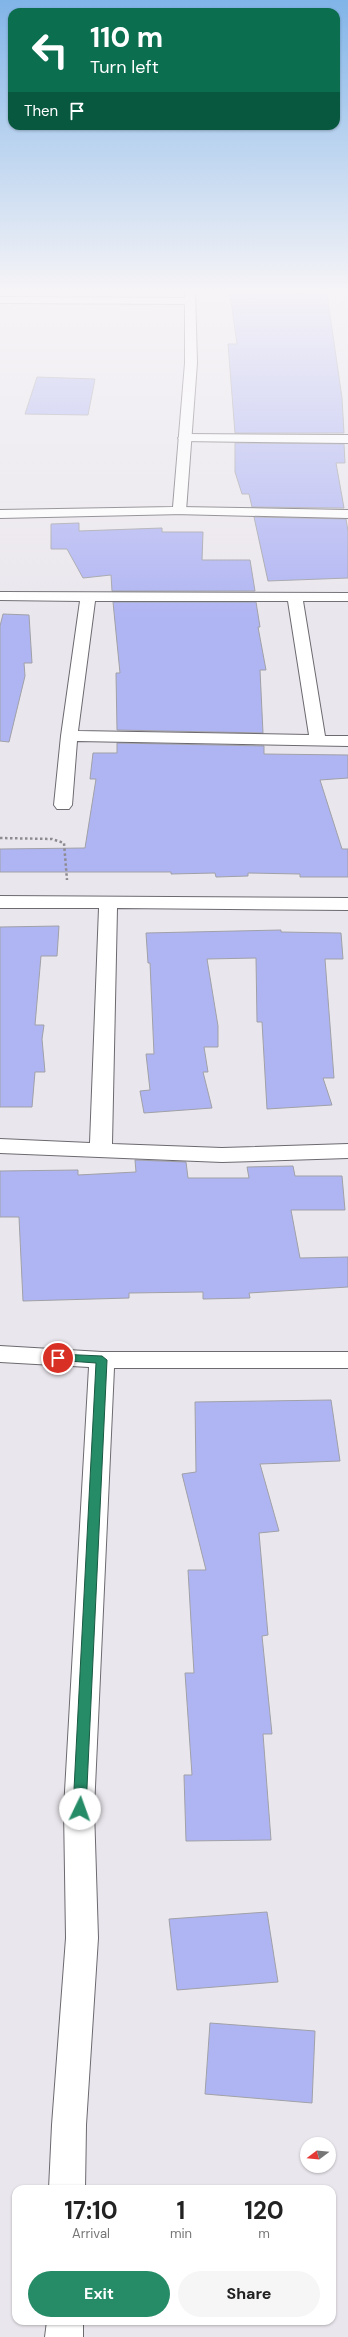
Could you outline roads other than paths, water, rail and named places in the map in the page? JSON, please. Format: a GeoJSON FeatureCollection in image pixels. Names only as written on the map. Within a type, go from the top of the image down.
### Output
{"type":"FeatureCollection","features":[{"type":"Feature","properties":{"kind":"street"},"geometry":{"type":"LineString","coordinates":[[179,511],[187,401]]}},
{"type":"Feature","properties":{"kind":"street"},"geometry":{"type":"LineString","coordinates":[[184,438],[348,439]]}},
{"type":"Feature","properties":{"kind":"street"},"geometry":{"type":"LineString","coordinates":[[0,514],[179,511],[348,514]]}},
{"type":"Feature","properties":{"kind":"street"},"geometry":{"type":"LineString","coordinates":[[0,596],[348,597]]}},
{"type":"Feature","properties":{"kind":"street"},"geometry":{"type":"LineString","coordinates":[[63,805],[68,736],[88,596]]}},
{"type":"Feature","properties":{"kind":"street"},"geometry":{"type":"LineString","coordinates":[[295,597],[318,740]]}},
{"type":"Feature","properties":{"kind":"street"},"geometry":{"type":"LineString","coordinates":[[68,736],[348,741]]}},
{"type":"Feature","properties":{"kind":"street"},"geometry":{"type":"LineString","coordinates":[[0,902],[348,904]]}},
{"type":"Feature","properties":{"kind":"street"},"geometry":{"type":"LineString","coordinates":[[101,1149],[108,903]]}},
{"type":"Feature","properties":{"kind":"street"},"geometry":{"type":"LineString","coordinates":[[0,1146],[222,1155],[348,1151]]}},
{"type":"Feature","properties":{"kind":"street"},"geometry":{"type":"LineString","coordinates":[[0,1354],[102,1360],[348,1360]]}},
{"type":"Feature","properties":{"kind":"street"},"geometry":{"type":"LineString","coordinates":[[67,2185],[69,2125],[82,1938],[80,1809],[102,1360]]}},
{"type":"Feature","properties":{"kind":"street"},"geometry":{"type":"LineString","coordinates":[[64,2337],[65,2325]]}}]}
